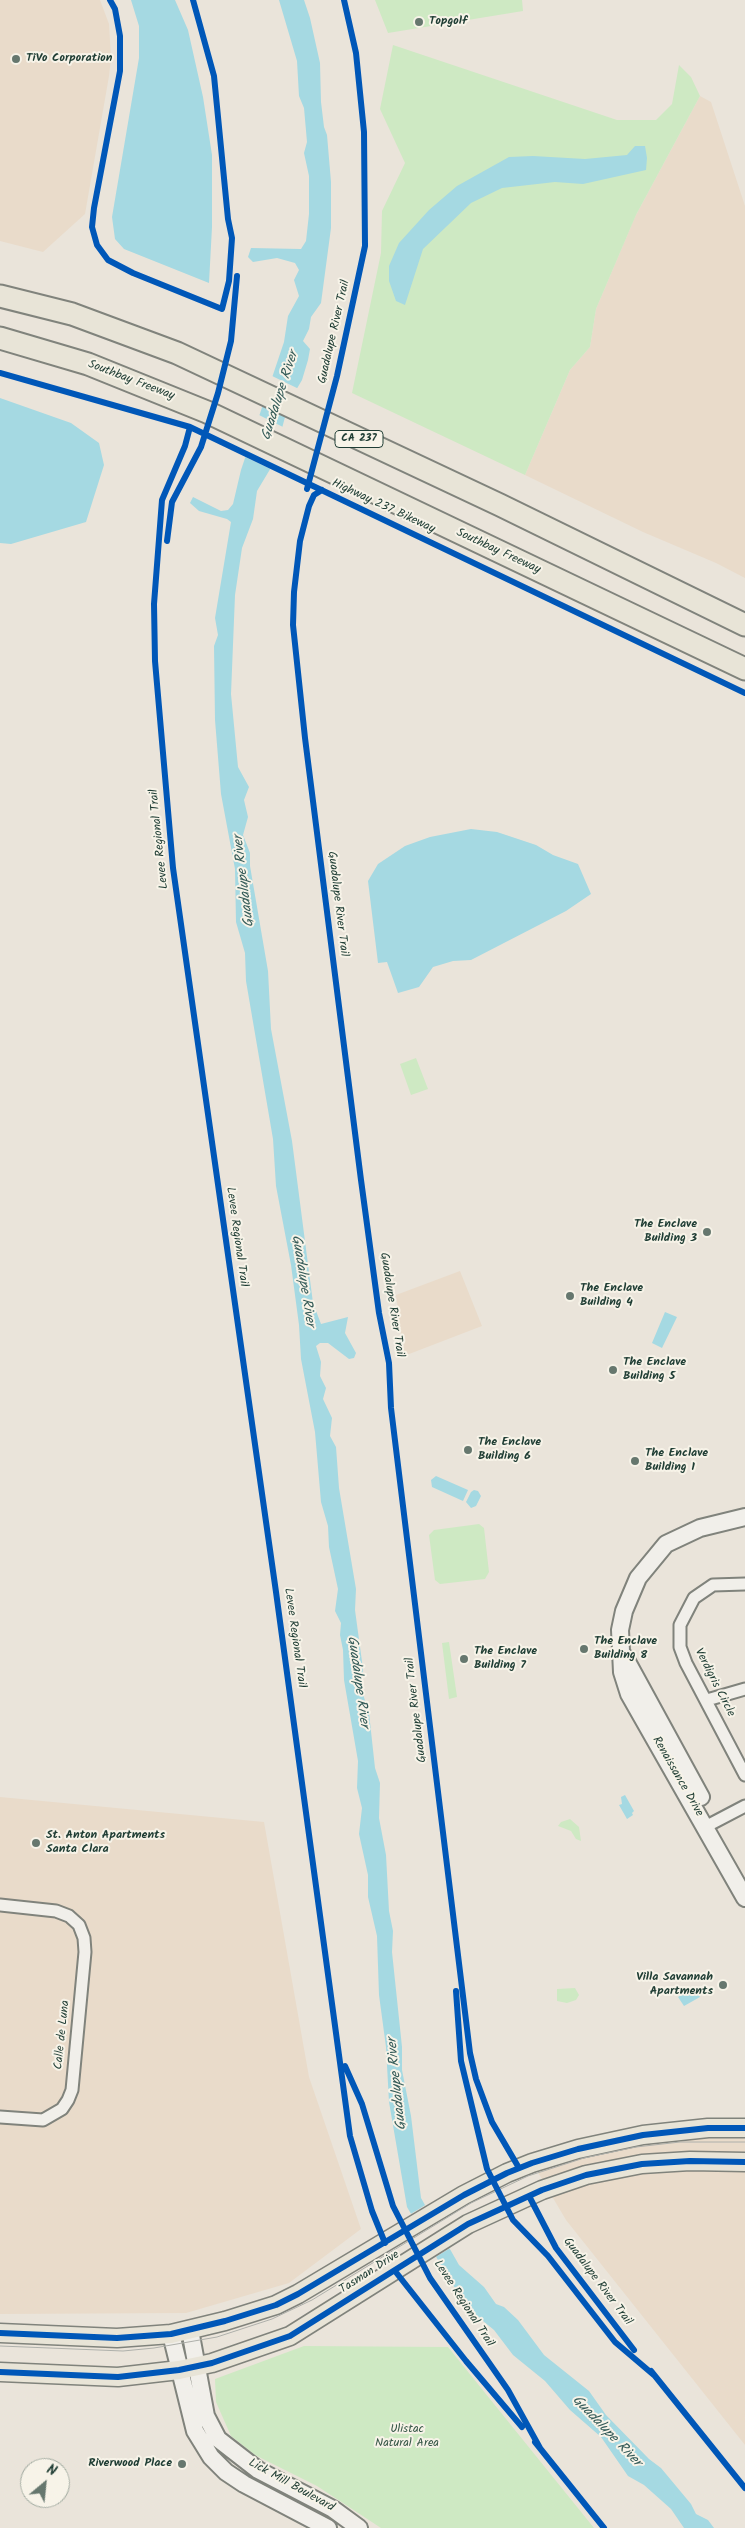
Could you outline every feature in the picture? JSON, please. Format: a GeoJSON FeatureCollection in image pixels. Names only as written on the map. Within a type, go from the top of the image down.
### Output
{"type":"FeatureCollection","features":[{"type":"Feature","properties":{"kind":"highway","name":"CA 237"},"geometry":{"type":"LineString","coordinates":[[0,296],[98,323],[153,343],[500,505],[745,625]]}},
{"type":"Feature","properties":{"kind":"highway","name":"Southbay Freeway"},"geometry":{"type":"LineString","coordinates":[[0,338],[88,364],[207,412],[745,669]]}},
{"type":"Feature","properties":{"kind":"highway"},"geometry":{"type":"LineString","coordinates":[[716,611],[745,610]]}},
{"type":"Feature","properties":{"kind":"main road","name":"Renaissance Drive"},"geometry":{"type":"LineString","coordinates":[[745,1528],[737,1519],[700,1528],[666,1544],[638,1578],[624,1611],[620,1630],[622,1652],[745,1898]]}},
{"type":"Feature","properties":{"kind":"main road","name":"Renaissance Drive"},"geometry":{"type":"LineString","coordinates":[[710,1825],[745,1875]]}},
{"type":"Feature","properties":{"kind":"main road","name":"Tasman Drive"},"geometry":{"type":"LineString","coordinates":[[0,2333],[117,2338],[171,2334],[226,2321],[276,2304],[321,2282],[464,2195],[507,2173],[555,2156],[609,2141],[675,2131],[745,2128]]}},
{"type":"Feature","properties":{"kind":"main road","name":"Tasman Drive"},"geometry":{"type":"LineString","coordinates":[[0,2372],[118,2377],[187,2368],[236,2356],[290,2336],[468,2224],[520,2199],[565,2182],[613,2169],[690,2161],[745,2162]]}},
{"type":"Feature","properties":{"kind":"main road","name":"Lick Mill Boulevard"},"geometry":{"type":"LineString","coordinates":[[190,2330],[187,2368],[195,2431],[211,2458],[226,2472],[244,2484],[328,2528]]}},
{"type":"Feature","properties":{"kind":"main road","name":"Lick Mill Boulevard"},"geometry":{"type":"LineString","coordinates":[[171,2334],[206,2416],[218,2439],[258,2470],[333,2509],[359,2528]]}},
{"type":"Feature","properties":{"kind":"street","name":"Verdigris Circle"},"geometry":{"type":"LineString","coordinates":[[745,1584],[713,1585],[694,1598],[680,1625],[680,1647],[686,1663],[745,1775]]}},
{"type":"Feature","properties":{"kind":"street"},"geometry":{"type":"LineString","coordinates":[[707,1700],[745,1689]]}},
{"type":"Feature","properties":{"kind":"street"},"geometry":{"type":"LineString","coordinates":[[710,1825],[745,1806]]}},
{"type":"Feature","properties":{"kind":"street","name":"Calle de Luna"},"geometry":{"type":"LineString","coordinates":[[0,1905],[56,1911],[69,1916],[79,1925],[84,1938],[85,1952],[72,2090],[62,2109],[43,2120],[0,2117]]}},
{"type":"Feature","properties":{"kind":"shaded area"},"geometry":{"type":"Polygon","coordinates":[[[0,0],[100,0],[109,24],[111,58],[109,76],[85,214],[43,252],[0,241],[0,0]]]}},
{"type":"Feature","properties":{"kind":"shaded area"},"geometry":{"type":"Polygon","coordinates":[[[700,96],[711,102],[745,206],[745,578],[716,563],[643,532],[525,475],[570,370],[590,347],[596,309],[635,217],[700,96]]]}},
{"type":"Feature","properties":{"kind":"shaded area"},"geometry":{"type":"Polygon","coordinates":[[[460,1271],[482,1326],[404,1356],[396,1295],[460,1271]]]}},
{"type":"Feature","properties":{"kind":"shaded area"},"geometry":{"type":"Polygon","coordinates":[[[0,1797],[264,1822],[309,2077],[361,2229],[289,2283],[186,2313],[0,2314],[0,1797]]]}},
{"type":"Feature","properties":{"kind":"shaded area"},"geometry":{"type":"Polygon","coordinates":[[[745,2129],[745,2445],[566,2220],[533,2164],[603,2143],[745,2129]]]}},
{"type":"Feature","properties":{"kind":"green space","name":"Topgolf"},"geometry":{"type":"Polygon","coordinates":[[[375,0],[522,0],[523,11],[388,33],[375,0]]]}},
{"type":"Feature","properties":{"kind":"green space"},"geometry":{"type":"Polygon","coordinates":[[[393,45],[617,120],[656,120],[672,104],[679,65],[691,77],[700,96],[636,215],[596,309],[590,347],[570,370],[525,475],[352,393],[381,253],[382,211],[405,163],[380,109],[393,45]]]}},
{"type":"Feature","properties":{"kind":"green space"},"geometry":{"type":"Polygon","coordinates":[[[416,1058],[428,1089],[411,1095],[400,1064],[416,1058]]]}},
{"type":"Feature","properties":{"kind":"green space"},"geometry":{"type":"Polygon","coordinates":[[[479,1524],[484,1528],[489,1572],[485,1579],[440,1584],[435,1580],[429,1535],[434,1530],[479,1524]]]}},
{"type":"Feature","properties":{"kind":"green space"},"geometry":{"type":"Polygon","coordinates":[[[449,1642],[457,1697],[449,1699],[442,1643],[449,1642]]]}},
{"type":"Feature","properties":{"kind":"green space"},"geometry":{"type":"Polygon","coordinates":[[[570,1819],[579,1827],[581,1841],[576,1839],[571,1831],[558,1826],[561,1822],[570,1819]]]}},
{"type":"Feature","properties":{"kind":"green space"},"geometry":{"type":"Polygon","coordinates":[[[575,1988],[579,1995],[576,2000],[567,2003],[557,2001],[557,1989],[575,1988]]]}},
{"type":"Feature","properties":{"kind":"green space","name":"Ulistac Natural Area"},"geometry":{"type":"Polygon","coordinates":[[[304,2346],[448,2347],[594,2528],[381,2528],[317,2486],[255,2455],[231,2436],[216,2402],[215,2379],[304,2346]]]}},
{"type":"Feature","properties":{"kind":"water"},"geometry":{"type":"Polygon","coordinates":[[[131,0],[175,0],[188,30],[203,97],[212,155],[212,227],[209,283],[124,249],[115,239],[112,217],[139,58],[139,26],[131,0]]]}},
{"type":"Feature","properties":{"kind":"water","name":"Guadalupe River"},"geometry":{"type":"Polygon","coordinates":[[[279,0],[304,0],[310,18],[320,63],[321,102],[324,127],[327,135],[331,182],[331,228],[321,303],[311,317],[309,329],[303,341],[310,349],[308,360],[302,380],[289,402],[272,466],[257,491],[253,519],[242,548],[235,595],[231,694],[238,767],[249,787],[244,800],[248,817],[243,835],[250,853],[250,866],[268,971],[271,1029],[292,1141],[313,1303],[321,1324],[348,1317],[345,1333],[356,1353],[354,1358],[349,1359],[328,1343],[320,1343],[316,1346],[321,1362],[320,1376],[326,1388],[323,1399],[332,1418],[330,1436],[336,1447],[339,1488],[356,1589],[355,1610],[363,1669],[361,1688],[369,1713],[375,1768],[380,1783],[379,1818],[386,1855],[389,1911],[393,1931],[392,1952],[402,2047],[402,2070],[411,2116],[421,2198],[459,2265],[484,2287],[496,2304],[504,2307],[518,2320],[544,2355],[589,2391],[606,2415],[649,2459],[661,2468],[691,2504],[696,2514],[708,2520],[714,2528],[684,2528],[671,2509],[644,2485],[628,2476],[601,2437],[570,2410],[545,2381],[513,2355],[494,2330],[477,2316],[452,2284],[407,2207],[389,2102],[386,2047],[379,1995],[377,1936],[368,1897],[368,1875],[359,1834],[362,1808],[357,1788],[358,1761],[344,1680],[343,1650],[340,1635],[341,1623],[335,1611],[338,1589],[329,1547],[328,1526],[321,1502],[315,1432],[301,1359],[299,1325],[291,1265],[276,1186],[273,1139],[246,981],[245,953],[236,922],[235,869],[221,794],[215,720],[214,646],[218,635],[215,618],[231,522],[227,519],[199,511],[190,503],[193,497],[221,511],[228,510],[233,504],[241,470],[284,342],[288,316],[299,296],[294,280],[299,270],[295,263],[277,258],[253,262],[248,257],[251,248],[301,249],[306,241],[309,214],[309,176],[304,153],[307,142],[304,108],[299,96],[297,61],[279,0]]]}},
{"type":"Feature","properties":{"kind":"water"},"geometry":{"type":"Polygon","coordinates":[[[635,146],[645,146],[646,170],[583,184],[555,182],[502,188],[471,203],[423,249],[405,305],[396,301],[389,281],[389,266],[399,243],[429,210],[457,186],[509,157],[533,156],[585,159],[627,155],[635,146]]]}},
{"type":"Feature","properties":{"kind":"water"},"geometry":{"type":"Polygon","coordinates":[[[0,398],[71,423],[99,443],[104,465],[86,522],[11,544],[0,543],[0,398]]]}},
{"type":"Feature","properties":{"kind":"water"},"geometry":{"type":"Polygon","coordinates":[[[471,829],[497,832],[536,845],[553,855],[578,864],[591,894],[566,911],[471,960],[453,961],[433,967],[419,987],[398,993],[387,962],[378,963],[368,881],[378,864],[405,846],[430,837],[471,829]]]}},
{"type":"Feature","properties":{"kind":"water"},"geometry":{"type":"Polygon","coordinates":[[[665,1312],[677,1317],[662,1348],[652,1343],[665,1312]]]}},
{"type":"Feature","properties":{"kind":"water"},"geometry":{"type":"Polygon","coordinates":[[[436,1476],[468,1490],[463,1501],[432,1487],[431,1480],[436,1476]]]}},
{"type":"Feature","properties":{"kind":"water"},"geometry":{"type":"Polygon","coordinates":[[[474,1490],[478,1491],[481,1496],[476,1506],[471,1508],[466,1502],[474,1490]]]}},
{"type":"Feature","properties":{"kind":"water"},"geometry":{"type":"Polygon","coordinates":[[[625,1795],[634,1811],[633,1815],[627,1819],[619,1805],[622,1804],[621,1797],[625,1795]]]}},
{"type":"Feature","properties":{"kind":"water"},"geometry":{"type":"Polygon","coordinates":[[[689,1990],[691,1993],[697,1992],[700,1997],[684,2006],[678,1997],[689,1990]]]}},
{"type":"Feature","properties":{"kind":"pier"},"geometry":{"type":"Polygon","coordinates":[[[270,375],[299,389],[292,403],[288,418],[260,405],[270,375]]]}},
{"type":"Feature","properties":{"kind":"pier"},"geometry":{"type":"Polygon","coordinates":[[[257,414],[285,428],[273,470],[243,456],[257,414]]]}},
{"type":"Feature","properties":{"kind":"pier"},"geometry":{"type":"Polygon","coordinates":[[[427,2204],[452,2247],[434,2258],[409,2215],[427,2204]]]}},
{"type":"Feature","properties":{"kind":"tram line"},"geometry":{"type":"LineString","coordinates":[[0,2346],[123,2351],[154,2348],[217,2337],[272,2319],[312,2300],[471,2203],[528,2176],[584,2158],[636,2147],[680,2142],[745,2142]]}},
{"type":"Feature","properties":{"kind":"cycle path"},"geometry":{"type":"LineString","coordinates":[[110,0],[115,9],[120,36],[120,71],[94,208],[92,227],[97,245],[108,260],[133,273],[222,309],[229,281],[232,238],[228,219],[214,76],[193,0]]}},
{"type":"Feature","properties":{"kind":"cycle path","name":"Guadalupe River Trail"},"geometry":{"type":"LineString","coordinates":[[307,489],[337,376],[365,246],[364,132],[356,53],[344,0]]}},
{"type":"Feature","properties":{"kind":"cycle path"},"geometry":{"type":"LineString","coordinates":[[167,541],[172,502],[201,447],[218,393],[231,341],[237,276]]}},
{"type":"Feature","properties":{"kind":"cycle path","name":"Highway 237 Bikeway"},"geometry":{"type":"LineString","coordinates":[[0,373],[190,427],[745,693]]}},
{"type":"Feature","properties":{"kind":"cycle path","name":"Levee Regional Trail"},"geometry":{"type":"LineString","coordinates":[[190,427],[185,446],[162,500],[154,604],[155,661],[173,868],[276,1592],[350,2136],[372,2211],[385,2243]]}},
{"type":"Feature","properties":{"kind":"cycle path","name":"Highway 237 Bikeway"},"geometry":{"type":"LineString","coordinates":[[322,490],[314,495],[309,506],[300,541],[294,592],[293,625],[305,738],[361,1180],[379,1313],[389,1363],[391,1408],[470,2053],[476,2079],[492,2122],[519,2168]]}},
{"type":"Feature","properties":{"kind":"cycle path"},"geometry":{"type":"LineString","coordinates":[[456,1991],[461,2061],[487,2169],[513,2220],[548,2256],[615,2342],[655,2376]]}},
{"type":"Feature","properties":{"kind":"cycle path","name":"Levee Regional Trail"},"geometry":{"type":"LineString","coordinates":[[345,2066],[362,2104],[393,2206],[430,2278],[508,2390],[540,2448]]}},
{"type":"Feature","properties":{"kind":"cycle path"},"geometry":{"type":"LineString","coordinates":[[0,2333],[117,2338],[171,2334],[225,2321],[276,2305],[298,2294],[464,2195],[507,2173],[532,2163],[578,2149],[643,2135],[708,2128],[745,2128]]}},
{"type":"Feature","properties":{"kind":"cycle path"},"geometry":{"type":"LineString","coordinates":[[0,2372],[118,2377],[179,2370],[212,2363],[290,2336],[468,2224],[542,2190],[586,2175],[642,2164],[690,2161],[745,2162]]}},
{"type":"Feature","properties":{"kind":"cycle path","name":"Guadalupe River Trail"},"geometry":{"type":"LineString","coordinates":[[529,2196],[556,2248],[634,2350]]}},
{"type":"Feature","properties":{"kind":"cycle path"},"geometry":{"type":"LineString","coordinates":[[395,2271],[466,2361],[522,2427]]}},
{"type":"Feature","properties":{"kind":"cycle path"},"geometry":{"type":"LineString","coordinates":[[651,2371],[745,2488]]}},
{"type":"Feature","properties":{"kind":"cycle path"},"geometry":{"type":"LineString","coordinates":[[535,2442],[604,2528]]}},
{"type":"Feature","properties":{"kind":"place","name":"Topgolf"},"geometry":{"type":"Point","coordinates":[419,22]}},
{"type":"Feature","properties":{"kind":"place","name":"TiVo Corporation"},"geometry":{"type":"Point","coordinates":[16,59]}},
{"type":"Feature","properties":{"kind":"place","name":"The Enclave Building 3"},"geometry":{"type":"Point","coordinates":[707,1232]}},
{"type":"Feature","properties":{"kind":"place","name":"The Enclave Building 4"},"geometry":{"type":"Point","coordinates":[570,1296]}},
{"type":"Feature","properties":{"kind":"place","name":"The Enclave Building 5"},"geometry":{"type":"Point","coordinates":[613,1370]}},
{"type":"Feature","properties":{"kind":"place","name":"The Enclave Building 6"},"geometry":{"type":"Point","coordinates":[468,1450]}},
{"type":"Feature","properties":{"kind":"place","name":"The Enclave Building 1"},"geometry":{"type":"Point","coordinates":[635,1461]}},
{"type":"Feature","properties":{"kind":"place","name":"The Enclave Building 8"},"geometry":{"type":"Point","coordinates":[584,1649]}},
{"type":"Feature","properties":{"kind":"place","name":"The Enclave Building 7"},"geometry":{"type":"Point","coordinates":[464,1659]}},
{"type":"Feature","properties":{"kind":"place","name":"St. Anton Apartments Santa Clara"},"geometry":{"type":"Point","coordinates":[36,1843]}},
{"type":"Feature","properties":{"kind":"place","name":"Villa Savannah Apartments"},"geometry":{"type":"Point","coordinates":[723,1985]}},
{"type":"Feature","properties":{"kind":"place","name":"Riverwood Place"},"geometry":{"type":"Point","coordinates":[182,2464]}}]}
